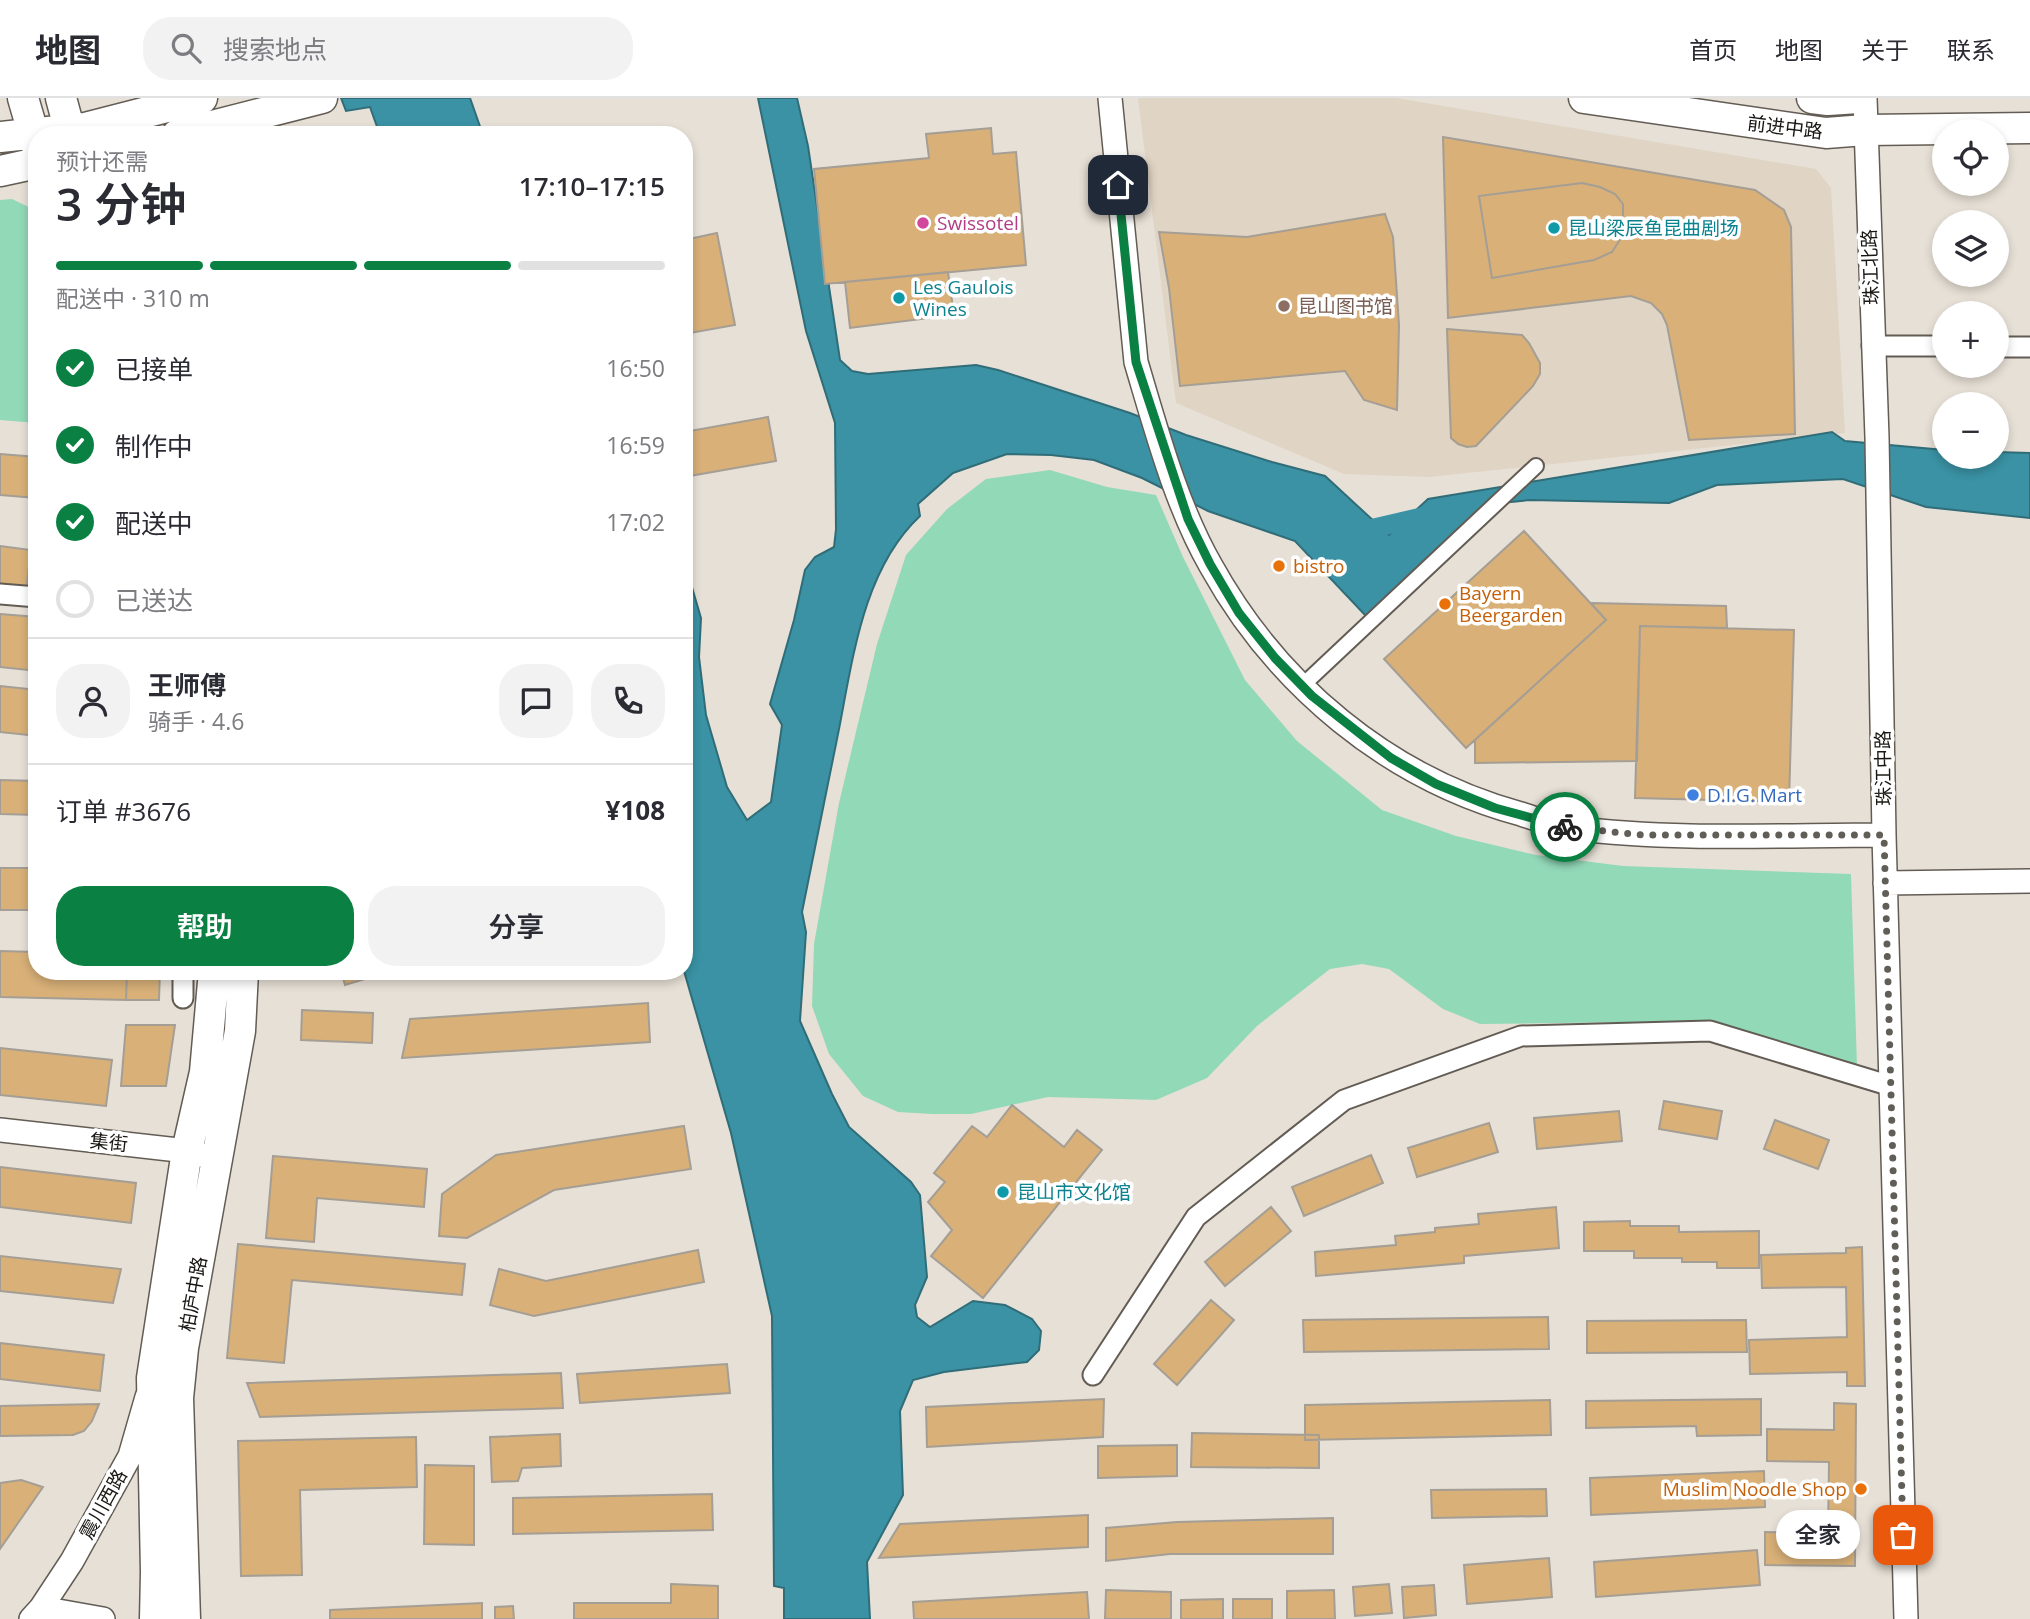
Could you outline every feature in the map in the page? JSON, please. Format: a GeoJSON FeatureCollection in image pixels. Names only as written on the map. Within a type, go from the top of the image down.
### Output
{"type":"FeatureCollection","features":[{"type":"Feature","properties":{"kind":"main road"},"geometry":{"type":"LineString","coordinates":[[23,98],[30,126]]}},
{"type":"Feature","properties":{"kind":"main road"},"geometry":{"type":"LineString","coordinates":[[61,98],[68,126]]}},
{"type":"Feature","properties":{"kind":"main road"},"geometry":{"type":"LineString","coordinates":[[93,126],[202,98]]}},
{"type":"Feature","properties":{"kind":"main road"},"geometry":{"type":"LineString","coordinates":[[212,126],[322,98]]}},
{"type":"Feature","properties":{"kind":"main road","name":"前进中路"},"geometry":{"type":"LineString","coordinates":[[1584,98],[1826,133],[2030,128]]}},
{"type":"Feature","properties":{"kind":"main road","name":"前进中路"},"geometry":{"type":"LineString","coordinates":[[1812,98],[1858,98]]}},
{"type":"Feature","properties":{"kind":"main road"},"geometry":{"type":"LineString","coordinates":[[0,137],[28,146]]}},
{"type":"Feature","properties":{"kind":"main road"},"geometry":{"type":"LineString","coordinates":[[0,171],[28,153]]}},
{"type":"Feature","properties":{"kind":"main road","name":"柏庐中路"},"geometry":{"type":"LineString","coordinates":[[155,1619],[152,1377],[187,1151],[205,1072],[213,980]]}},
{"type":"Feature","properties":{"kind":"main road","name":"柏庐中路"},"geometry":{"type":"LineString","coordinates":[[185,1619],[178,1398],[183,1348],[240,1031],[243,980]]}},
{"type":"Feature","properties":{"kind":"street"},"geometry":{"type":"LineString","coordinates":[[1110,98],[1136,362],[1188,519],[1210,564],[1239,613],[1275,658],[1302,686],[1349,727],[1391,758],[1436,784],[1495,808],[1569,828],[1643,835],[1884,835]]}},
{"type":"Feature","properties":{"kind":"street","name":"珠江北路"},"geometry":{"type":"LineString","coordinates":[[1865,98],[1877,437]]}},
{"type":"Feature","properties":{"kind":"street"},"geometry":{"type":"LineString","coordinates":[[1872,346],[1932,346]]}},
{"type":"Feature","properties":{"kind":"street"},"geometry":{"type":"LineString","coordinates":[[2009,347],[2030,347]]}},
{"type":"Feature","properties":{"kind":"street","name":"珠江中路"},"geometry":{"type":"LineString","coordinates":[[1877,437],[1885,883],[1906,1619]]}},
{"type":"Feature","properties":{"kind":"street"},"geometry":{"type":"LineString","coordinates":[[1302,686],[1536,466]]}},
{"type":"Feature","properties":{"kind":"street"},"geometry":{"type":"LineString","coordinates":[[0,594],[28,596]]}},
{"type":"Feature","properties":{"kind":"street"},"geometry":{"type":"LineString","coordinates":[[1885,883],[2030,881]]}},
{"type":"Feature","properties":{"kind":"street"},"geometry":{"type":"LineString","coordinates":[[183,980],[183,998]]}},
{"type":"Feature","properties":{"kind":"street"},"geometry":{"type":"LineString","coordinates":[[1093,1375],[1196,1217],[1344,1100],[1521,1036],[1710,1031],[1891,1086]]}},
{"type":"Feature","properties":{"kind":"street","name":"集街"},"geometry":{"type":"LineString","coordinates":[[0,1130],[187,1151],[217,1159]]}},
{"type":"Feature","properties":{"kind":"street","name":"震川西路"},"geometry":{"type":"LineString","coordinates":[[36,1614],[72,1561],[130,1456],[152,1377]]}},
{"type":"Feature","properties":{"kind":"street"},"geometry":{"type":"LineString","coordinates":[[36,1614],[103,1619]]}},
{"type":"Feature","properties":{"kind":"shaded area"},"geometry":{"type":"Polygon","coordinates":[[[1138,98],[1396,98],[1816,169],[1831,188],[1845,433],[1429,477],[1344,474],[1176,403],[1138,98]]]}},
{"type":"Feature","properties":{"kind":"green space"},"geometry":{"type":"Polygon","coordinates":[[[12,199],[28,207],[28,422],[0,420],[0,200],[12,199]]]}},
{"type":"Feature","properties":{"kind":"green space"},"geometry":{"type":"Polygon","coordinates":[[[1050,470],[1107,487],[1156,495],[1183,557],[1245,680],[1297,741],[1382,810],[1456,836],[1536,855],[1623,866],[1851,874],[1857,1067],[1704,1021],[1480,1024],[1443,1009],[1389,969],[1362,964],[1330,969],[1257,1026],[1207,1078],[1156,1100],[1048,1097],[971,1114],[932,1114],[898,1112],[863,1096],[829,1054],[812,1006],[814,944],[839,803],[877,644],[906,555],[947,509],[986,479],[1050,470]]]}},
{"type":"Feature","properties":{"kind":"water"},"geometry":{"type":"Polygon","coordinates":[[[341,98],[470,98],[480,126],[377,126],[370,107],[346,111],[341,98]]]}},
{"type":"Feature","properties":{"kind":"water"},"geometry":{"type":"Polygon","coordinates":[[[758,98],[797,98],[808,146],[840,360],[852,371],[868,374],[976,365],[998,370],[1130,413],[1186,435],[1325,476],[1389,535],[1428,499],[1832,432],[1845,441],[1932,449],[1932,469],[2009,469],[2009,452],[2030,453],[2030,518],[1926,507],[1843,479],[1717,485],[1669,503],[1530,500],[1491,504],[1367,617],[1295,541],[1208,511],[1142,478],[1094,460],[1007,454],[953,473],[918,504],[920,516],[900,539],[884,565],[862,622],[802,912],[806,932],[800,1021],[849,1127],[911,1182],[920,1195],[927,1277],[915,1305],[917,1317],[930,1327],[973,1301],[1005,1305],[1032,1319],[1041,1331],[1039,1350],[1027,1362],[944,1372],[913,1380],[900,1411],[903,1495],[867,1562],[870,1619],[784,1619],[784,1588],[774,1586],[772,1316],[731,1133],[687,980],[693,980],[693,591],[701,618],[699,657],[706,715],[727,787],[747,820],[771,802],[782,725],[770,704],[805,570],[815,557],[834,547],[835,423],[806,331],[758,98]]]}},
{"type":"Feature","properties":{"kind":"building"},"geometry":{"type":"Polygon","coordinates":[[[991,128],[993,154],[1016,152],[1026,265],[825,284],[814,169],[929,158],[926,134],[991,128]]]}},
{"type":"Feature","properties":{"kind":"building"},"geometry":{"type":"Polygon","coordinates":[[[1443,137],[1755,190],[1784,210],[1791,227],[1795,434],[1689,440],[1667,325],[1662,314],[1651,303],[1631,296],[1448,318],[1443,137]]]}},
{"type":"Feature","properties":{"kind":"building","name":"昆山梁辰鱼昆曲剧场"},"geometry":{"type":"Polygon","coordinates":[[[1582,183],[1615,194],[1623,204],[1623,235],[1612,252],[1594,260],[1492,278],[1479,196],[1582,183]]]}},
{"type":"Feature","properties":{"kind":"building","name":"昆山图书馆"},"geometry":{"type":"Polygon","coordinates":[[[1385,214],[1393,237],[1399,325],[1397,410],[1364,400],[1345,371],[1180,386],[1169,288],[1159,232],[1247,237],[1385,214]]]}},
{"type":"Feature","properties":{"kind":"building"},"geometry":{"type":"Polygon","coordinates":[[[717,233],[735,325],[693,332],[693,238],[717,233]]]}},
{"type":"Feature","properties":{"kind":"building","name":"Les Gaulois Wines"},"geometry":{"type":"Polygon","coordinates":[[[948,272],[954,315],[850,328],[845,282],[948,272]]]}},
{"type":"Feature","properties":{"kind":"building"},"geometry":{"type":"Polygon","coordinates":[[[1447,329],[1522,335],[1540,363],[1540,374],[1533,386],[1476,446],[1467,447],[1451,438],[1447,329]]]}},
{"type":"Feature","properties":{"kind":"building"},"geometry":{"type":"Polygon","coordinates":[[[768,417],[776,461],[693,475],[693,430],[768,417]]]}},
{"type":"Feature","properties":{"kind":"building"},"geometry":{"type":"Polygon","coordinates":[[[0,454],[28,456],[28,497],[0,495],[0,454]]]}},
{"type":"Feature","properties":{"kind":"building"},"geometry":{"type":"Polygon","coordinates":[[[1524,531],[1606,620],[1466,748],[1384,659],[1524,531]]]}},
{"type":"Feature","properties":{"kind":"building"},"geometry":{"type":"Polygon","coordinates":[[[0,546],[28,550],[26,591],[0,588],[0,546]]]}},
{"type":"Feature","properties":{"kind":"building"},"geometry":{"type":"Polygon","coordinates":[[[1591,603],[1726,606],[1727,628],[1640,626],[1637,761],[1475,763],[1475,740],[1606,620],[1591,603]]]}},
{"type":"Feature","properties":{"kind":"building"},"geometry":{"type":"Polygon","coordinates":[[[0,614],[28,616],[28,670],[0,667],[0,614]]]}},
{"type":"Feature","properties":{"kind":"building"},"geometry":{"type":"Polygon","coordinates":[[[1640,626],[1794,630],[1789,802],[1635,798],[1640,626]]]}},
{"type":"Feature","properties":{"kind":"building"},"geometry":{"type":"Polygon","coordinates":[[[0,686],[28,689],[28,735],[0,732],[0,686]]]}},
{"type":"Feature","properties":{"kind":"building"},"geometry":{"type":"Polygon","coordinates":[[[0,780],[28,781],[28,815],[0,814],[0,780]]]}},
{"type":"Feature","properties":{"kind":"building"},"geometry":{"type":"Polygon","coordinates":[[[0,868],[28,868],[28,910],[0,910],[0,868]]]}},
{"type":"Feature","properties":{"kind":"building"},"geometry":{"type":"Polygon","coordinates":[[[0,951],[28,952],[28,980],[127,980],[126,1000],[0,997],[0,951]]]}},
{"type":"Feature","properties":{"kind":"building"},"geometry":{"type":"Polygon","coordinates":[[[127,980],[160,980],[159,1000],[126,1000],[127,980]]]}},
{"type":"Feature","properties":{"kind":"building"},"geometry":{"type":"Polygon","coordinates":[[[344,980],[361,980],[345,985],[344,980]]]}},
{"type":"Feature","properties":{"kind":"building"},"geometry":{"type":"Polygon","coordinates":[[[648,1003],[650,1042],[402,1058],[410,1019],[648,1003]]]}},
{"type":"Feature","properties":{"kind":"building"},"geometry":{"type":"Polygon","coordinates":[[[302,1010],[373,1013],[372,1043],[301,1040],[302,1010]]]}},
{"type":"Feature","properties":{"kind":"building"},"geometry":{"type":"Polygon","coordinates":[[[126,1025],[175,1025],[166,1086],[121,1086],[126,1025]]]}},
{"type":"Feature","properties":{"kind":"building"},"geometry":{"type":"Polygon","coordinates":[[[0,1048],[112,1060],[106,1106],[0,1095],[0,1048]]]}},
{"type":"Feature","properties":{"kind":"building"},"geometry":{"type":"Polygon","coordinates":[[[1664,1101],[1722,1111],[1717,1139],[1659,1129],[1664,1101]]]}},
{"type":"Feature","properties":{"kind":"building","name":"昆山市文化馆"},"geometry":{"type":"Polygon","coordinates":[[[1012,1105],[1064,1147],[1077,1130],[1102,1150],[983,1298],[931,1256],[952,1230],[928,1202],[945,1182],[934,1173],[972,1126],[987,1137],[1012,1105]]]}},
{"type":"Feature","properties":{"kind":"building"},"geometry":{"type":"Polygon","coordinates":[[[1619,1111],[1622,1141],[1537,1149],[1534,1118],[1619,1111]]]}},
{"type":"Feature","properties":{"kind":"building"},"geometry":{"type":"Polygon","coordinates":[[[1775,1120],[1829,1140],[1818,1169],[1764,1149],[1775,1120]]]}},
{"type":"Feature","properties":{"kind":"building"},"geometry":{"type":"Polygon","coordinates":[[[1489,1123],[1498,1152],[1417,1177],[1408,1148],[1489,1123]]]}},
{"type":"Feature","properties":{"kind":"building"},"geometry":{"type":"Polygon","coordinates":[[[684,1126],[691,1169],[554,1190],[467,1238],[439,1236],[442,1194],[496,1155],[684,1126]]]}},
{"type":"Feature","properties":{"kind":"building"},"geometry":{"type":"Polygon","coordinates":[[[1371,1155],[1383,1183],[1304,1216],[1292,1187],[1371,1155]]]}},
{"type":"Feature","properties":{"kind":"building"},"geometry":{"type":"Polygon","coordinates":[[[273,1156],[427,1169],[424,1207],[317,1198],[314,1242],[266,1238],[273,1156]]]}},
{"type":"Feature","properties":{"kind":"building"},"geometry":{"type":"Polygon","coordinates":[[[0,1167],[136,1183],[131,1223],[0,1207],[0,1167]]]}},
{"type":"Feature","properties":{"kind":"building"},"geometry":{"type":"Polygon","coordinates":[[[1271,1207],[1291,1231],[1225,1286],[1205,1262],[1271,1207]]]}},
{"type":"Feature","properties":{"kind":"building"},"geometry":{"type":"Polygon","coordinates":[[[1556,1207],[1559,1248],[1464,1256],[1464,1263],[1316,1276],[1315,1252],[1396,1245],[1395,1236],[1435,1232],[1435,1228],[1479,1224],[1478,1214],[1556,1207]]]}},
{"type":"Feature","properties":{"kind":"building"},"geometry":{"type":"Polygon","coordinates":[[[1630,1221],[1630,1226],[1679,1226],[1679,1232],[1759,1231],[1759,1268],[1717,1268],[1717,1262],[1682,1262],[1682,1258],[1634,1258],[1634,1251],[1584,1251],[1584,1222],[1630,1221]]]}},
{"type":"Feature","properties":{"kind":"building"},"geometry":{"type":"Polygon","coordinates":[[[238,1244],[465,1264],[462,1295],[292,1280],[284,1363],[227,1358],[238,1244]]]}},
{"type":"Feature","properties":{"kind":"building"},"geometry":{"type":"Polygon","coordinates":[[[1862,1247],[1865,1386],[1847,1386],[1847,1372],[1750,1374],[1749,1340],[1847,1337],[1846,1287],[1762,1288],[1761,1255],[1846,1253],[1846,1248],[1862,1247]]]}},
{"type":"Feature","properties":{"kind":"building"},"geometry":{"type":"Polygon","coordinates":[[[698,1250],[704,1282],[534,1316],[490,1305],[499,1269],[546,1281],[698,1250]]]}},
{"type":"Feature","properties":{"kind":"building"},"geometry":{"type":"Polygon","coordinates":[[[0,1256],[121,1269],[113,1303],[0,1291],[0,1256]]]}},
{"type":"Feature","properties":{"kind":"building"},"geometry":{"type":"Polygon","coordinates":[[[1211,1300],[1234,1320],[1177,1385],[1154,1364],[1211,1300]]]}},
{"type":"Feature","properties":{"kind":"building"},"geometry":{"type":"Polygon","coordinates":[[[1548,1317],[1549,1349],[1304,1352],[1303,1320],[1548,1317]]]}},
{"type":"Feature","properties":{"kind":"building"},"geometry":{"type":"Polygon","coordinates":[[[1746,1320],[1747,1352],[1587,1353],[1587,1321],[1746,1320]]]}},
{"type":"Feature","properties":{"kind":"building"},"geometry":{"type":"Polygon","coordinates":[[[0,1343],[104,1355],[100,1391],[0,1379],[0,1343]]]}},
{"type":"Feature","properties":{"kind":"building"},"geometry":{"type":"Polygon","coordinates":[[[727,1364],[730,1393],[580,1403],[577,1374],[727,1364]]]}},
{"type":"Feature","properties":{"kind":"building"},"geometry":{"type":"Polygon","coordinates":[[[561,1373],[563,1408],[260,1417],[247,1383],[561,1373]]]}},
{"type":"Feature","properties":{"kind":"building"},"geometry":{"type":"Polygon","coordinates":[[[1104,1399],[1103,1437],[927,1447],[926,1407],[1104,1399]]]}},
{"type":"Feature","properties":{"kind":"building"},"geometry":{"type":"Polygon","coordinates":[[[1761,1399],[1761,1435],[1697,1436],[1696,1426],[1586,1428],[1586,1401],[1761,1399]]]}},
{"type":"Feature","properties":{"kind":"building"},"geometry":{"type":"Polygon","coordinates":[[[1550,1400],[1551,1435],[1305,1440],[1305,1405],[1550,1400]]]}},
{"type":"Feature","properties":{"kind":"building"},"geometry":{"type":"Polygon","coordinates":[[[1834,1403],[1856,1404],[1855,1566],[1765,1565],[1765,1532],[1828,1533],[1829,1462],[1767,1461],[1767,1429],[1834,1430],[1834,1403]]]}},
{"type":"Feature","properties":{"kind":"building"},"geometry":{"type":"Polygon","coordinates":[[[99,1404],[92,1421],[84,1431],[73,1435],[0,1436],[0,1406],[99,1404]]]}},
{"type":"Feature","properties":{"kind":"building"},"geometry":{"type":"Polygon","coordinates":[[[1192,1433],[1319,1435],[1319,1468],[1191,1467],[1192,1433]]]}},
{"type":"Feature","properties":{"kind":"building"},"geometry":{"type":"Polygon","coordinates":[[[560,1434],[561,1466],[522,1468],[518,1481],[492,1482],[490,1437],[560,1434]]]}},
{"type":"Feature","properties":{"kind":"building"},"geometry":{"type":"Polygon","coordinates":[[[416,1437],[417,1487],[300,1490],[302,1575],[241,1576],[238,1441],[416,1437]]]}},
{"type":"Feature","properties":{"kind":"building"},"geometry":{"type":"Polygon","coordinates":[[[1177,1445],[1177,1476],[1098,1478],[1098,1446],[1177,1445]]]}},
{"type":"Feature","properties":{"kind":"building"},"geometry":{"type":"Polygon","coordinates":[[[425,1465],[474,1466],[474,1545],[424,1544],[425,1465]]]}},
{"type":"Feature","properties":{"kind":"building"},"geometry":{"type":"Polygon","coordinates":[[[1764,1471],[1765,1507],[1591,1515],[1590,1478],[1764,1471]]]}},
{"type":"Feature","properties":{"kind":"building"},"geometry":{"type":"Polygon","coordinates":[[[21,1480],[43,1487],[0,1549],[0,1483],[21,1480]]]}},
{"type":"Feature","properties":{"kind":"building"},"geometry":{"type":"Polygon","coordinates":[[[1546,1489],[1547,1516],[1432,1518],[1431,1490],[1546,1489]]]}},
{"type":"Feature","properties":{"kind":"building"},"geometry":{"type":"Polygon","coordinates":[[[712,1494],[713,1530],[513,1534],[513,1498],[712,1494]]]}},
{"type":"Feature","properties":{"kind":"building"},"geometry":{"type":"Polygon","coordinates":[[[1088,1515],[1088,1547],[879,1558],[900,1524],[1088,1515]]]}},
{"type":"Feature","properties":{"kind":"building"},"geometry":{"type":"Polygon","coordinates":[[[1333,1518],[1333,1554],[1170,1554],[1106,1561],[1106,1528],[1177,1522],[1333,1518]]]}},
{"type":"Feature","properties":{"kind":"building"},"geometry":{"type":"Polygon","coordinates":[[[1757,1550],[1760,1585],[1596,1597],[1594,1562],[1757,1550]]]}},
{"type":"Feature","properties":{"kind":"building"},"geometry":{"type":"Polygon","coordinates":[[[1549,1558],[1552,1597],[1467,1604],[1464,1565],[1549,1558]]]}},
{"type":"Feature","properties":{"kind":"building"},"geometry":{"type":"Polygon","coordinates":[[[671,1584],[718,1586],[718,1619],[574,1619],[574,1603],[671,1603],[671,1584]]]}},
{"type":"Feature","properties":{"kind":"building"},"geometry":{"type":"Polygon","coordinates":[[[1389,1584],[1392,1613],[1355,1616],[1353,1587],[1389,1584]]]}},
{"type":"Feature","properties":{"kind":"building"},"geometry":{"type":"Polygon","coordinates":[[[1434,1585],[1436,1615],[1404,1618],[1402,1587],[1434,1585]]]}},
{"type":"Feature","properties":{"kind":"building"},"geometry":{"type":"Polygon","coordinates":[[[1106,1590],[1171,1592],[1171,1619],[1105,1619],[1106,1590]]]}},
{"type":"Feature","properties":{"kind":"building"},"geometry":{"type":"Polygon","coordinates":[[[1334,1590],[1335,1619],[1287,1619],[1287,1591],[1334,1590]]]}},
{"type":"Feature","properties":{"kind":"building"},"geometry":{"type":"Polygon","coordinates":[[[1087,1592],[1089,1619],[914,1619],[913,1602],[1087,1592]]]}},
{"type":"Feature","properties":{"kind":"building"},"geometry":{"type":"Polygon","coordinates":[[[1223,1599],[1223,1619],[1181,1619],[1181,1600],[1223,1599]]]}},
{"type":"Feature","properties":{"kind":"building"},"geometry":{"type":"Polygon","coordinates":[[[1233,1599],[1272,1599],[1272,1619],[1233,1619],[1233,1599]]]}},
{"type":"Feature","properties":{"kind":"building"},"geometry":{"type":"Polygon","coordinates":[[[482,1603],[482,1619],[330,1619],[330,1610],[482,1603]]]}},
{"type":"Feature","properties":{"kind":"building"},"geometry":{"type":"Polygon","coordinates":[[[513,1606],[514,1619],[495,1619],[495,1607],[513,1606]]]}},
{"type":"Feature","properties":{"kind":"waterway"},"geometry":{"type":"LineString","coordinates":[[1357,532],[1430,515]]}},
{"type":"Feature","properties":{"kind":"way so far"},"geometry":{"type":"LineString","coordinates":[[1565,827],[1643,835],[1884,835],[1903,1535]]}},
{"type":"Feature","properties":{"kind":"place","name":"Swissotel"},"geometry":{"type":"Point","coordinates":[923,223]}},
{"type":"Feature","properties":{"kind":"place","name":"昆山梁辰鱼昆曲剧场"},"geometry":{"type":"Point","coordinates":[1554,228]}},
{"type":"Feature","properties":{"kind":"place","name":"Les Gaulois Wines"},"geometry":{"type":"Point","coordinates":[899,298]}},
{"type":"Feature","properties":{"kind":"place","name":"昆山图书馆"},"geometry":{"type":"Point","coordinates":[1284,306]}},
{"type":"Feature","properties":{"kind":"place","name":"bistro"},"geometry":{"type":"Point","coordinates":[1279,566]}},
{"type":"Feature","properties":{"kind":"place","name":"Bayern Beergarden"},"geometry":{"type":"Point","coordinates":[1445,604]}},
{"type":"Feature","properties":{"kind":"place","name":"D.I.G. Mart"},"geometry":{"type":"Point","coordinates":[1693,795]}},
{"type":"Feature","properties":{"kind":"place","name":"昆山市文化馆"},"geometry":{"type":"Point","coordinates":[1003,1192]}},
{"type":"Feature","properties":{"kind":"place","name":"Muslim Noodle Shop"},"geometry":{"type":"Point","coordinates":[1861,1489]}},
{"type":"Feature","properties":{"kind":"place","name":"全家"},"geometry":{"type":"Point","coordinates":[1903,1535]}},
{"type":"Feature","properties":{"kind":"route"},"geometry":{"type":"LineString","coordinates":[[1118,185],[1136,362],[1147,401],[1188,519],[1210,564],[1239,613],[1275,658],[1312,696],[1391,758],[1436,784],[1495,808],[1565,827]]}}]}
